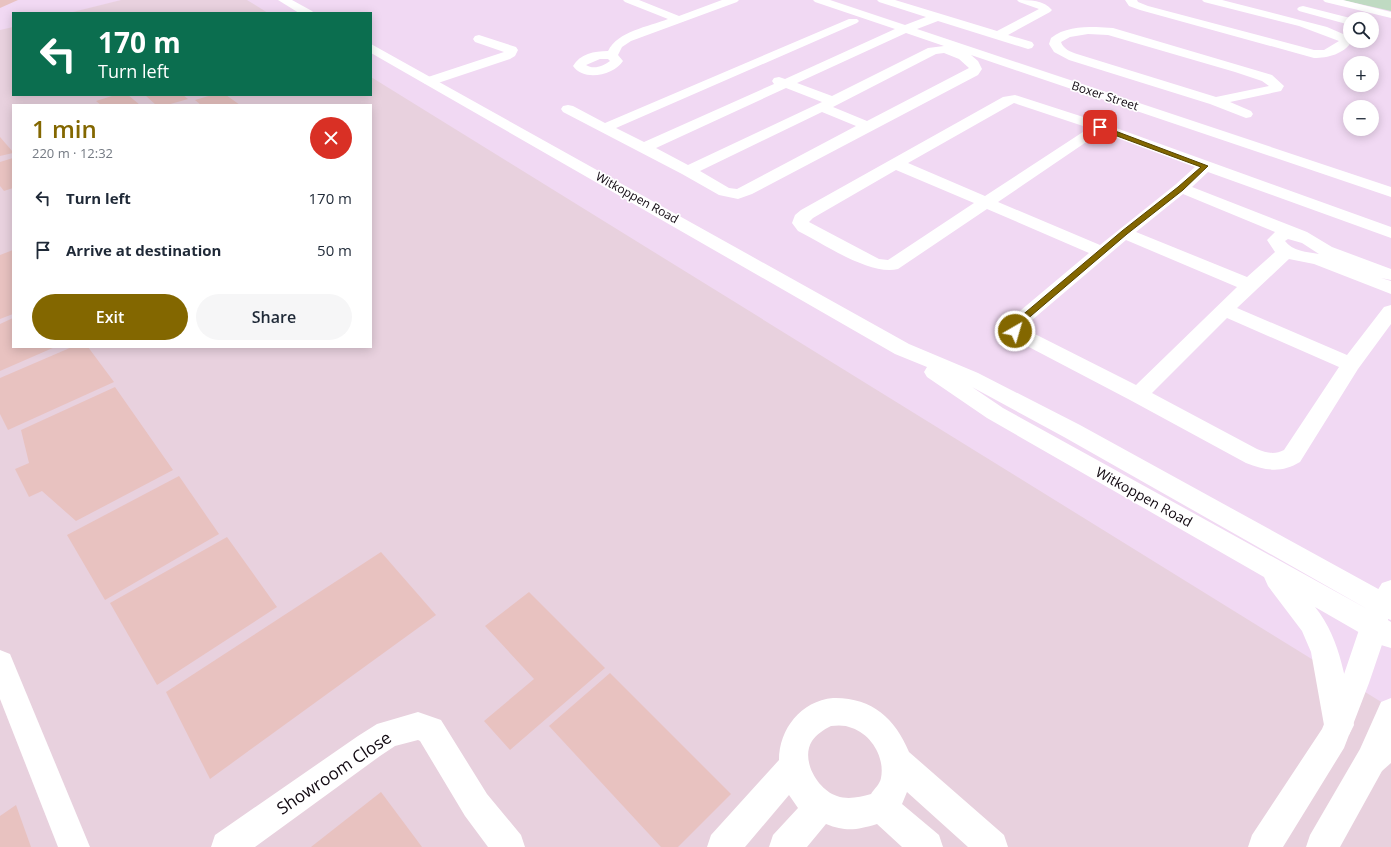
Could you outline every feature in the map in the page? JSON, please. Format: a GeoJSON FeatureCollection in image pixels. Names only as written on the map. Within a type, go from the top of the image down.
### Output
{"type":"FeatureCollection","features":[{"type":"Feature","properties":{"kind":"street"},"geometry":{"type":"LineString","coordinates":[[284,0],[306,12]]}},
{"type":"Feature","properties":{"kind":"street"},"geometry":{"type":"LineString","coordinates":[[629,0],[677,19]]}},
{"type":"Feature","properties":{"kind":"street"},"geometry":{"type":"LineString","coordinates":[[612,55],[617,45],[621,41],[677,19],[732,0]]}},
{"type":"Feature","properties":{"kind":"street","name":"Boxer Street"},"geometry":{"type":"LineString","coordinates":[[819,0],[1391,192]]}},
{"type":"Feature","properties":{"kind":"street"},"geometry":{"type":"LineString","coordinates":[[884,0],[1028,45]]}},
{"type":"Feature","properties":{"kind":"street"},"geometry":{"type":"LineString","coordinates":[[997,36],[1046,10],[1043,7],[1023,0]]}},
{"type":"Feature","properties":{"kind":"street"},"geometry":{"type":"LineString","coordinates":[[1131,0],[1133,4],[1138,6],[1314,54],[1327,54],[1346,40],[1343,37],[1323,30],[1208,0]]}},
{"type":"Feature","properties":{"kind":"street"},"geometry":{"type":"LineString","coordinates":[[1319,13],[1333,1],[1391,15]]}},
{"type":"Feature","properties":{"kind":"street"},"geometry":{"type":"LineString","coordinates":[[1334,17],[1351,5]]}},
{"type":"Feature","properties":{"kind":"street"},"geometry":{"type":"LineString","coordinates":[[1290,6],[1343,19]]}},
{"type":"Feature","properties":{"kind":"street"},"geometry":{"type":"LineString","coordinates":[[644,148],[906,29],[937,17]]}},
{"type":"Feature","properties":{"kind":"street"},"geometry":{"type":"LineString","coordinates":[[604,128],[853,21]]}},
{"type":"Feature","properties":{"kind":"street"},"geometry":{"type":"LineString","coordinates":[[1160,114],[1175,104],[1192,104],[1268,91],[1276,88],[1277,86],[1267,78],[1240,69],[1109,31],[1088,31],[1065,35],[1055,41],[1059,50],[1073,57],[1192,104]]}},
{"type":"Feature","properties":{"kind":"street"},"geometry":{"type":"LineString","coordinates":[[430,81],[506,56],[511,53],[512,50],[479,39]]}},
{"type":"Feature","properties":{"kind":"street"},"geometry":{"type":"LineString","coordinates":[[886,39],[900,43]]}},
{"type":"Feature","properties":{"kind":"street"},"geometry":{"type":"LineString","coordinates":[[914,48],[928,52]]}},
{"type":"Feature","properties":{"kind":"street","name":"Witkoppen Road"},"geometry":{"type":"LineString","coordinates":[[372,49],[902,348],[971,378],[1072,431],[1386,613]]}},
{"type":"Feature","properties":{"kind":"street"},"geometry":{"type":"LineString","coordinates":[[568,109],[688,171],[725,192],[738,194],[973,72],[976,69],[974,63],[951,52],[939,49],[928,52],[827,104],[688,171]]}},
{"type":"Feature","properties":{"kind":"street"},"geometry":{"type":"LineString","coordinates":[[744,68],[786,84],[868,126]]}},
{"type":"Feature","properties":{"kind":"street"},"geometry":{"type":"LineString","coordinates":[[1100,127],[896,264],[888,266],[873,263],[801,225],[801,220],[807,214],[1010,99],[1024,101],[1100,127],[1391,233]]}},
{"type":"Feature","properties":{"kind":"street"},"geometry":{"type":"LineString","coordinates":[[1211,100],[1246,114]]}},
{"type":"Feature","properties":{"kind":"street"},"geometry":{"type":"LineString","coordinates":[[1178,120],[1192,104]]}},
{"type":"Feature","properties":{"kind":"street"},"geometry":{"type":"LineString","coordinates":[[896,164],[1102,252]]}},
{"type":"Feature","properties":{"kind":"street"},"geometry":{"type":"LineString","coordinates":[[1205,166],[1181,188],[1124,233],[1016,324],[1015,331],[1027,340],[1138,395],[1249,455],[1266,462],[1284,461],[1292,456],[1351,364],[1391,311]]}},
{"type":"Feature","properties":{"kind":"street"},"geometry":{"type":"LineString","coordinates":[[1181,188],[1298,235],[1318,245],[1326,251],[1391,275]]}},
{"type":"Feature","properties":{"kind":"street"},"geometry":{"type":"LineString","coordinates":[[1124,233],[1249,285]]}},
{"type":"Feature","properties":{"kind":"street"},"geometry":{"type":"LineString","coordinates":[[1298,235],[1285,234],[1276,240],[1278,245],[1286,252],[1318,260],[1391,288]]}},
{"type":"Feature","properties":{"kind":"street"},"geometry":{"type":"LineString","coordinates":[[1138,395],[1224,309],[1286,252]]}},
{"type":"Feature","properties":{"kind":"street"},"geometry":{"type":"LineString","coordinates":[[1224,309],[1351,364]]}},
{"type":"Feature","properties":{"kind":"street","name":"Witkoppen Road"},"geometry":{"type":"LineString","coordinates":[[902,348],[958,389],[995,413],[1268,568],[1386,613]]}},
{"type":"Feature","properties":{"kind":"street"},"geometry":{"type":"LineString","coordinates":[[1268,568],[1313,624],[1325,652],[1339,725]]}},
{"type":"Feature","properties":{"kind":"street"},"geometry":{"type":"LineString","coordinates":[[1264,847],[1333,738],[1355,683],[1386,613]]}},
{"type":"Feature","properties":{"kind":"street"},"geometry":{"type":"LineString","coordinates":[[0,663],[74,847]]}},
{"type":"Feature","properties":{"kind":"street"},"geometry":{"type":"LineString","coordinates":[[828,712],[845,712],[859,716],[872,723],[884,733],[892,747],[896,761],[896,775],[893,788],[881,807],[855,814],[838,813],[821,806],[807,794],[797,778],[793,767],[794,744],[801,730],[813,719],[828,712]]}},
{"type":"Feature","properties":{"kind":"street"},"geometry":{"type":"LineString","coordinates":[[1322,847],[1381,752],[1391,712]]}},
{"type":"Feature","properties":{"kind":"street","name":"Showroom Close"},"geometry":{"type":"LineString","coordinates":[[227,847],[369,746],[388,734],[418,726],[430,730],[476,805],[508,847]]}},
{"type":"Feature","properties":{"kind":"street"},"geometry":{"type":"LineString","coordinates":[[896,761],[992,847]]}},
{"type":"Feature","properties":{"kind":"street"},"geometry":{"type":"LineString","coordinates":[[723,847],[793,767]]}},
{"type":"Feature","properties":{"kind":"street"},"geometry":{"type":"LineString","coordinates":[[785,847],[821,806]]}},
{"type":"Feature","properties":{"kind":"street"},"geometry":{"type":"LineString","coordinates":[[881,807],[927,847]]}},
{"type":"Feature","properties":{"kind":"shaded area"},"geometry":{"type":"Polygon","coordinates":[[[121,0],[247,0],[266,12],[73,12],[121,0]]]}},
{"type":"Feature","properties":{"kind":"shaded area"},"geometry":{"type":"Polygon","coordinates":[[[12,27],[12,96],[372,96],[372,78],[1391,708],[1391,847],[0,847],[0,30],[12,27]]]}},
{"type":"Feature","properties":{"kind":"green space"},"geometry":{"type":"Polygon","coordinates":[[[1342,0],[1391,0],[1391,11],[1342,0]]]}},
{"type":"Feature","properties":{"kind":"building"},"geometry":{"type":"Polygon","coordinates":[[[0,0],[18,0],[0,8],[0,0]]]}},
{"type":"Feature","properties":{"kind":"building"},"geometry":{"type":"Polygon","coordinates":[[[112,96],[129,96],[139,104],[100,104],[96,101],[112,96]]]}},
{"type":"Feature","properties":{"kind":"building"},"geometry":{"type":"Polygon","coordinates":[[[146,96],[184,96],[188,99],[170,104],[155,104],[146,96]]]}},
{"type":"Feature","properties":{"kind":"building"},"geometry":{"type":"Polygon","coordinates":[[[209,96],[227,96],[239,104],[200,104],[195,100],[209,96]]]}},
{"type":"Feature","properties":{"kind":"building"},"geometry":{"type":"Polygon","coordinates":[[[0,137],[12,151],[12,153],[0,156],[0,137]]]}},
{"type":"Feature","properties":{"kind":"building"},"geometry":{"type":"Polygon","coordinates":[[[12,158],[12,188],[4,191],[0,186],[0,162],[12,158]]]}},
{"type":"Feature","properties":{"kind":"building"},"geometry":{"type":"Polygon","coordinates":[[[12,250],[12,314],[0,319],[0,255],[12,250]]]}},
{"type":"Feature","properties":{"kind":"building"},"geometry":{"type":"Polygon","coordinates":[[[12,318],[12,348],[53,348],[0,371],[0,324],[12,318]]]}},
{"type":"Feature","properties":{"kind":"building"},"geometry":{"type":"Polygon","coordinates":[[[70,348],[89,348],[114,382],[8,430],[0,414],[0,378],[70,348]]]}},
{"type":"Feature","properties":{"kind":"building"},"geometry":{"type":"Polygon","coordinates":[[[115,387],[173,470],[76,521],[42,491],[29,497],[15,469],[29,463],[21,430],[115,387]]]}},
{"type":"Feature","properties":{"kind":"building"},"geometry":{"type":"Polygon","coordinates":[[[179,476],[219,534],[105,600],[67,535],[179,476]]]}},
{"type":"Feature","properties":{"kind":"building"},"geometry":{"type":"Polygon","coordinates":[[[227,537],[277,607],[157,685],[110,603],[227,537]]]}},
{"type":"Feature","properties":{"kind":"building"},"geometry":{"type":"Polygon","coordinates":[[[381,552],[436,615],[210,779],[166,692],[381,552]]]}},
{"type":"Feature","properties":{"kind":"building"},"geometry":{"type":"Polygon","coordinates":[[[529,592],[605,668],[510,750],[484,721],[534,679],[485,626],[529,592]]]}},
{"type":"Feature","properties":{"kind":"building"},"geometry":{"type":"Polygon","coordinates":[[[610,673],[731,794],[678,847],[661,847],[549,726],[610,673]]]}},
{"type":"Feature","properties":{"kind":"building"},"geometry":{"type":"Polygon","coordinates":[[[381,792],[422,847],[311,847],[381,792]]]}},
{"type":"Feature","properties":{"kind":"building"},"geometry":{"type":"Polygon","coordinates":[[[16,805],[31,847],[0,847],[0,816],[16,805]]]}},
{"type":"Feature","properties":{"kind":"route"},"geometry":{"type":"LineString","coordinates":[[1015,331],[1016,324],[1124,233],[1181,188],[1205,166],[1100,127]]}}]}
